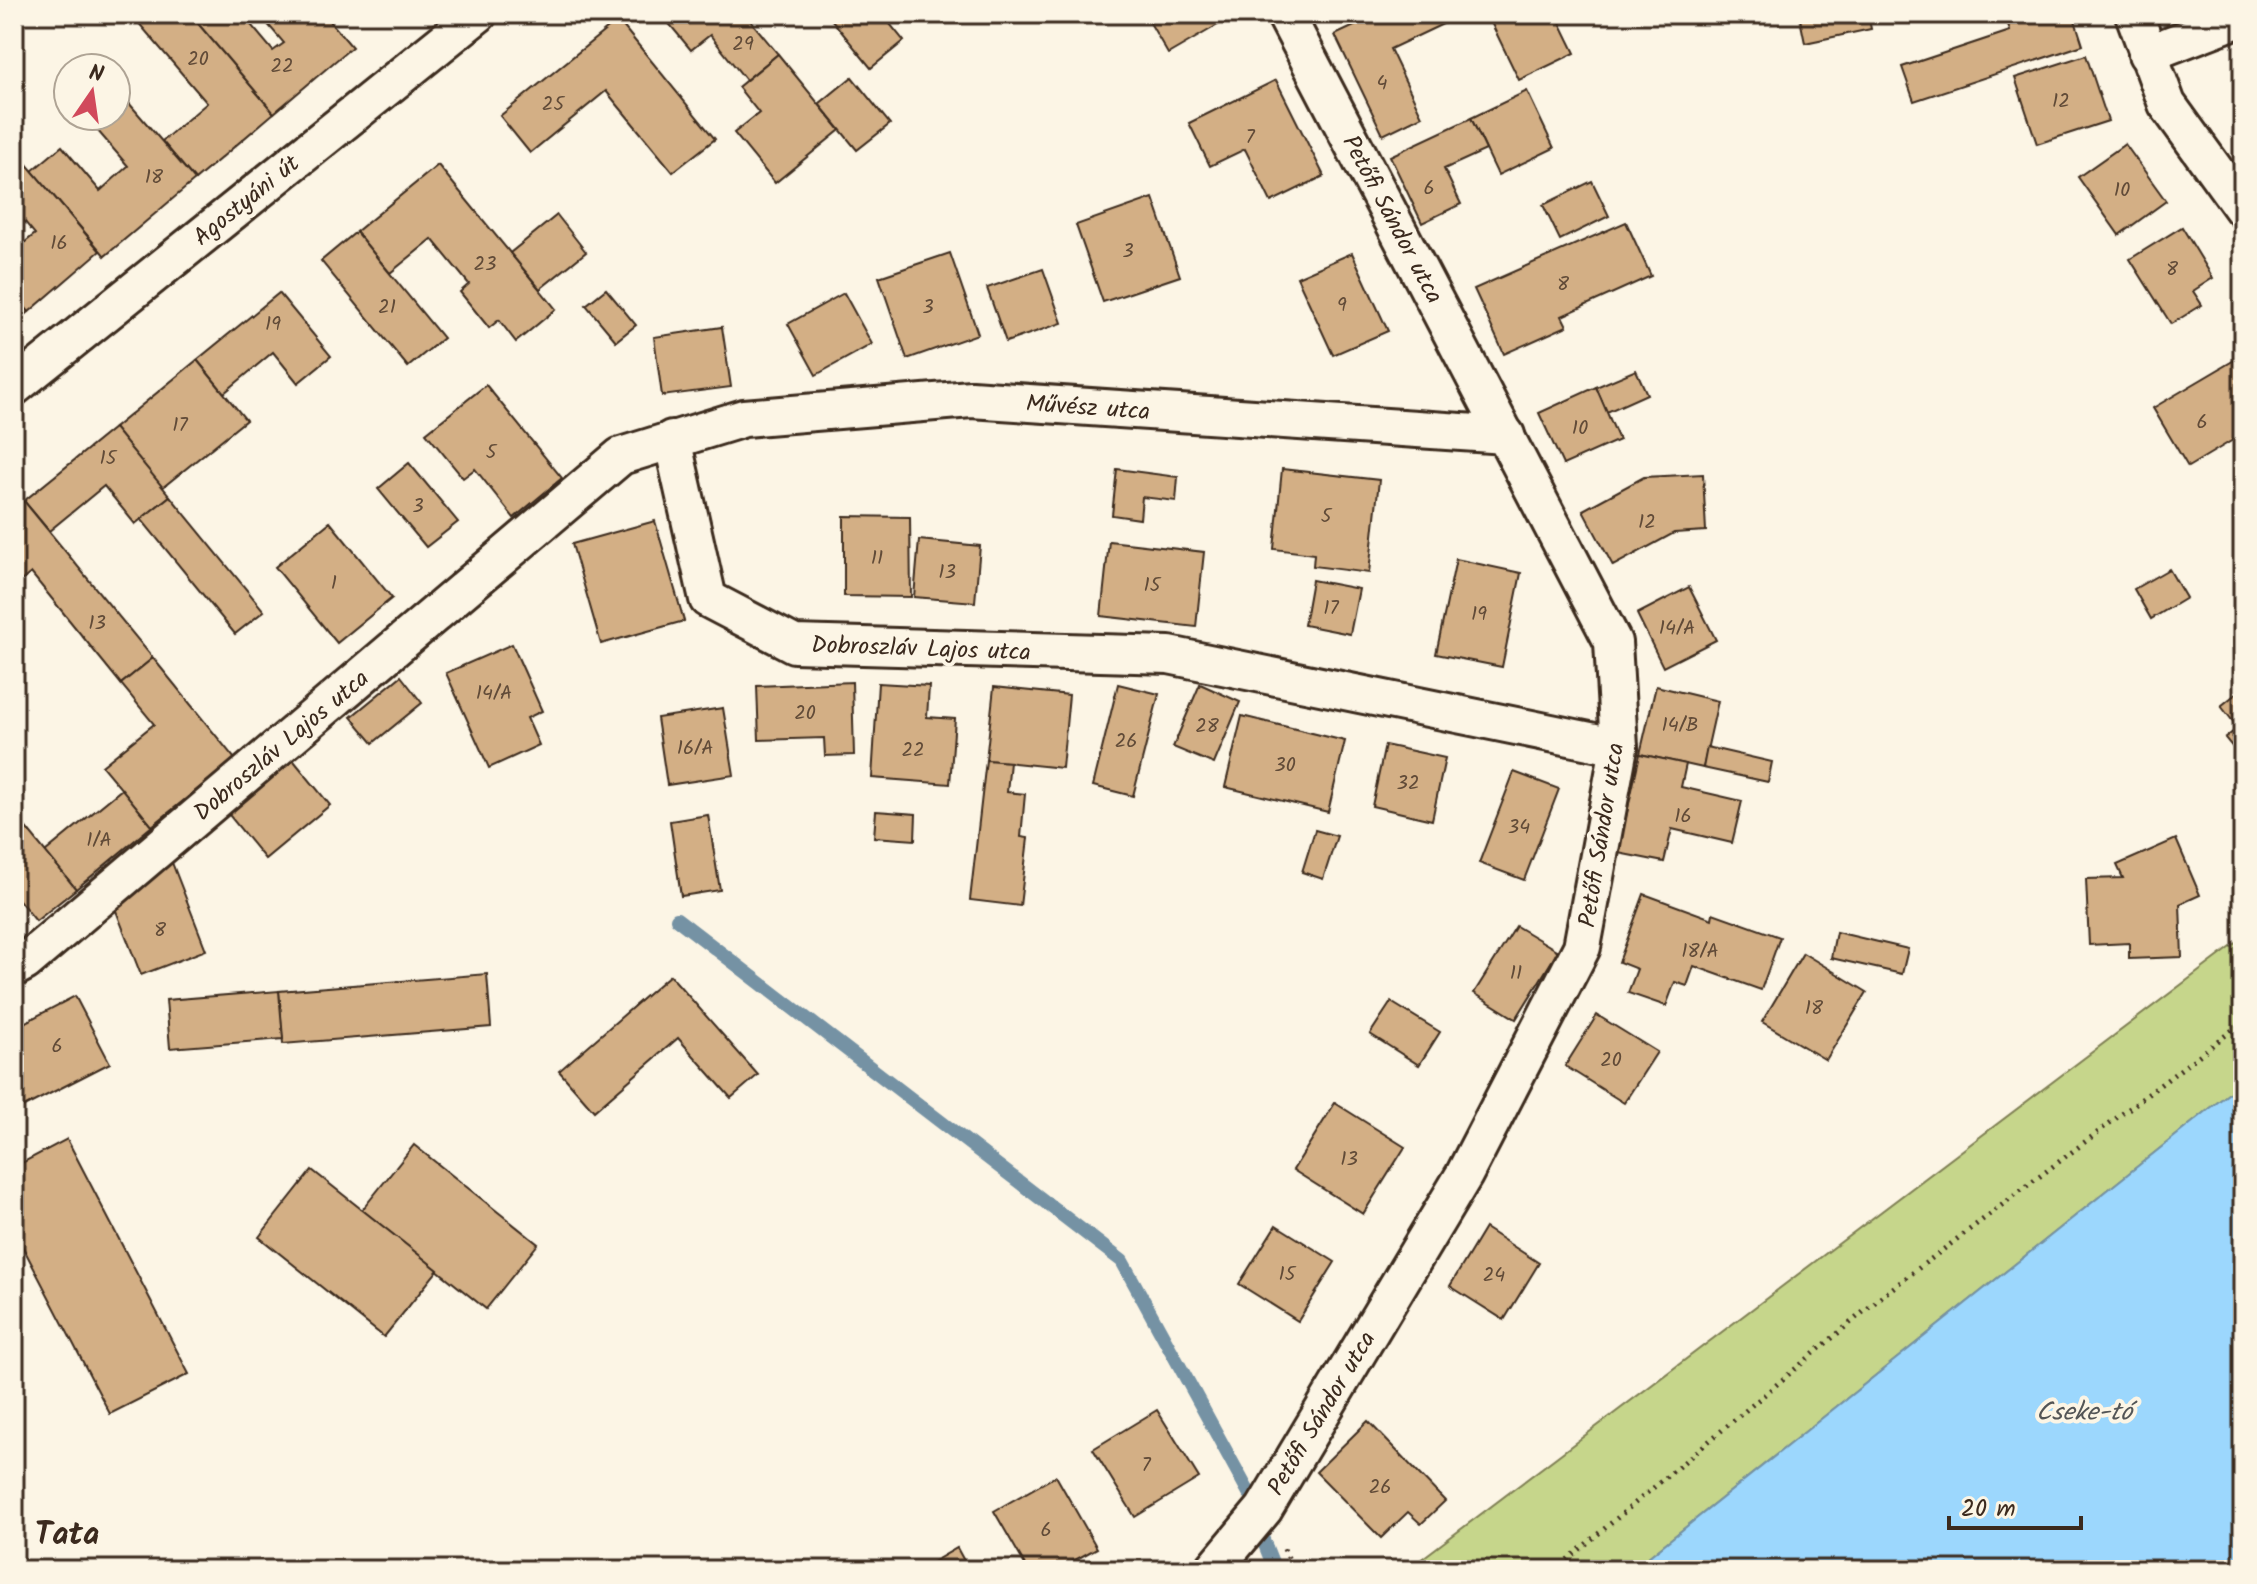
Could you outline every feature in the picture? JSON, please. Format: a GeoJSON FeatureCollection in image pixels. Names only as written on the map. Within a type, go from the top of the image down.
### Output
{"type":"FeatureCollection","features":[{"type":"Feature","properties":{"kind":"street","name":"Agostyáni út"},"geometry":{"type":"LineString","coordinates":[[14,387],[478,14]]}},
{"type":"Feature","properties":{"kind":"street","name":"Petőfi Sándor utca"},"geometry":{"type":"LineString","coordinates":[[1213,1570],[1264,1509],[1464,1175],[1582,947],[1619,747],[1613,642],[1285,14]]}},
{"type":"Feature","properties":{"kind":"street"},"geometry":{"type":"LineString","coordinates":[[2134,14],[2167,104],[2243,209]]}},
{"type":"Feature","properties":{"kind":"street"},"geometry":{"type":"LineString","coordinates":[[2147,54],[2243,17]]}},
{"type":"Feature","properties":{"kind":"street","name":"Művész utca"},"geometry":{"type":"LineString","coordinates":[[672,439],[744,418],[971,399],[1506,435]]}},
{"type":"Feature","properties":{"kind":"street","name":"Dobroszláv Lajos utca"},"geometry":{"type":"LineString","coordinates":[[14,968],[25,962],[621,456],[672,439],[708,599],[794,644],[1169,655],[1619,747]]}},
{"type":"Feature","properties":{"kind":"path"},"geometry":{"type":"LineString","coordinates":[[1555,1570],[1886,1293],[2243,1022]]}},
{"type":"Feature","properties":{"kind":"green space"},"geometry":{"type":"Polygon","coordinates":[[[2243,938],[2243,1082],[1632,1570],[1407,1570],[2243,938]]]}},
{"type":"Feature","properties":{"kind":"water","name":"Cseke-tó"},"geometry":{"type":"Polygon","coordinates":[[[2243,1082],[2243,1570],[1632,1570],[2243,1082]]]}},
{"type":"Feature","properties":{"kind":"building"},"geometry":{"type":"Polygon","coordinates":[[[131,14],[190,14],[274,113],[195,180],[162,141],[207,103],[131,14]]]}},
{"type":"Feature","properties":{"kind":"building"},"geometry":{"type":"Polygon","coordinates":[[[190,14],[242,14],[273,51],[284,43],[259,14],[324,14],[352,47],[274,113],[190,14]]]}},
{"type":"Feature","properties":{"kind":"building"},"geometry":{"type":"Polygon","coordinates":[[[661,14],[745,14],[778,54],[746,80],[710,35],[691,50],[661,14]]]}},
{"type":"Feature","properties":{"kind":"building"},"geometry":{"type":"Polygon","coordinates":[[[827,14],[882,14],[904,41],[871,68],[827,14]]]}},
{"type":"Feature","properties":{"kind":"building"},"geometry":{"type":"Polygon","coordinates":[[[1145,14],[1235,14],[1235,15],[1168,54],[1145,14]]]}},
{"type":"Feature","properties":{"kind":"building"},"geometry":{"type":"Polygon","coordinates":[[[1380,14],[1464,14],[1390,49],[1422,116],[1383,135],[1335,35],[1380,14]]]}},
{"type":"Feature","properties":{"kind":"building"},"geometry":{"type":"Polygon","coordinates":[[[1487,14],[1556,14],[1575,53],[1519,80],[1487,14]]]}},
{"type":"Feature","properties":{"kind":"building"},"geometry":{"type":"Polygon","coordinates":[[[1799,14],[1868,14],[1871,29],[1805,43],[1799,14]]]}},
{"type":"Feature","properties":{"kind":"building"},"geometry":{"type":"Polygon","coordinates":[[[2005,14],[2073,14],[2083,45],[1914,101],[1902,67],[2010,31],[2005,14]]]}},
{"type":"Feature","properties":{"kind":"building"},"geometry":{"type":"Polygon","coordinates":[[[618,20],[715,139],[673,172],[606,91],[530,153],[500,116],[618,20]]]}},
{"type":"Feature","properties":{"kind":"building"},"geometry":{"type":"Polygon","coordinates":[[[778,54],[840,130],[775,183],[734,133],[759,113],[738,87],[778,54]]]}},
{"type":"Feature","properties":{"kind":"building"},"geometry":{"type":"Polygon","coordinates":[[[2086,55],[2108,121],[2037,144],[2015,78],[2086,55]]]}},
{"type":"Feature","properties":{"kind":"building"},"geometry":{"type":"Polygon","coordinates":[[[852,77],[890,124],[857,150],[819,104],[852,77]]]}},
{"type":"Feature","properties":{"kind":"building"},"geometry":{"type":"Polygon","coordinates":[[[1276,80],[1324,176],[1271,202],[1245,149],[1210,166],[1189,123],[1276,80]]]}},
{"type":"Feature","properties":{"kind":"building"},"geometry":{"type":"Polygon","coordinates":[[[1527,91],[1554,148],[1498,175],[1471,118],[1527,91]]]}},
{"type":"Feature","properties":{"kind":"building"},"geometry":{"type":"Polygon","coordinates":[[[132,107],[195,180],[105,256],[32,171],[62,146],[100,191],[128,166],[99,132],[132,132],[132,107]]]}},
{"type":"Feature","properties":{"kind":"building"},"geometry":{"type":"Polygon","coordinates":[[[1471,118],[1486,150],[1444,169],[1461,204],[1422,223],[1390,156],[1471,118]]]}},
{"type":"Feature","properties":{"kind":"building"},"geometry":{"type":"Polygon","coordinates":[[[2125,144],[2166,201],[2119,235],[2078,177],[2125,144]]]}},
{"type":"Feature","properties":{"kind":"building"},"geometry":{"type":"Polygon","coordinates":[[[19,155],[100,251],[29,312],[14,295],[14,251],[35,234],[14,209],[14,159],[19,155]]]}},
{"type":"Feature","properties":{"kind":"building"},"geometry":{"type":"Polygon","coordinates":[[[438,165],[556,309],[516,342],[499,320],[489,328],[460,292],[469,284],[432,239],[390,273],[356,232],[438,165]]]}},
{"type":"Feature","properties":{"kind":"building"},"geometry":{"type":"Polygon","coordinates":[[[1592,181],[1609,216],[1560,240],[1543,205],[1592,181]]]}},
{"type":"Feature","properties":{"kind":"building"},"geometry":{"type":"Polygon","coordinates":[[[1153,198],[1180,276],[1103,302],[1076,225],[1153,198]]]}},
{"type":"Feature","properties":{"kind":"building"},"geometry":{"type":"Polygon","coordinates":[[[557,215],[586,252],[540,289],[510,253],[557,215]]]}},
{"type":"Feature","properties":{"kind":"building"},"geometry":{"type":"Polygon","coordinates":[[[1626,222],[1651,276],[1562,316],[1567,326],[1504,354],[1474,289],[1626,222]]]}},
{"type":"Feature","properties":{"kind":"building"},"geometry":{"type":"Polygon","coordinates":[[[2182,227],[2213,278],[2193,291],[2202,305],[2171,324],[2130,259],[2182,227]]]}},
{"type":"Feature","properties":{"kind":"building"},"geometry":{"type":"Polygon","coordinates":[[[356,232],[443,338],[408,367],[321,261],[356,232]]]}},
{"type":"Feature","properties":{"kind":"building"},"geometry":{"type":"Polygon","coordinates":[[[950,253],[978,334],[907,359],[879,277],[950,253]]]}},
{"type":"Feature","properties":{"kind":"building"},"geometry":{"type":"Polygon","coordinates":[[[1352,253],[1388,331],[1333,355],[1297,277],[1352,253]]]}},
{"type":"Feature","properties":{"kind":"building"},"geometry":{"type":"Polygon","coordinates":[[[1043,269],[1062,323],[1006,342],[987,288],[1043,269]]]}},
{"type":"Feature","properties":{"kind":"building"},"geometry":{"type":"Polygon","coordinates":[[[606,289],[636,325],[616,341],[586,305],[606,289]]]}},
{"type":"Feature","properties":{"kind":"building"},"geometry":{"type":"Polygon","coordinates":[[[279,293],[331,356],[298,383],[273,352],[224,393],[197,360],[279,293]]]}},
{"type":"Feature","properties":{"kind":"building"},"geometry":{"type":"Polygon","coordinates":[[[844,293],[872,344],[816,375],[788,324],[844,293]]]}},
{"type":"Feature","properties":{"kind":"building"},"geometry":{"type":"Polygon","coordinates":[[[14,295],[29,312],[14,325],[14,295]]]}},
{"type":"Feature","properties":{"kind":"building"},"geometry":{"type":"Polygon","coordinates":[[[722,327],[731,387],[662,396],[654,337],[722,327]]]}},
{"type":"Feature","properties":{"kind":"building"},"geometry":{"type":"Polygon","coordinates":[[[2243,355],[2243,434],[2188,467],[2153,408],[2243,355]]]}},
{"type":"Feature","properties":{"kind":"building"},"geometry":{"type":"Polygon","coordinates":[[[197,360],[246,420],[162,488],[114,428],[197,360]]]}},
{"type":"Feature","properties":{"kind":"building"},"geometry":{"type":"Polygon","coordinates":[[[1636,370],[1647,394],[1607,412],[1596,387],[1636,370]]]}},
{"type":"Feature","properties":{"kind":"building"},"geometry":{"type":"Polygon","coordinates":[[[486,385],[562,478],[514,518],[475,469],[463,478],[426,433],[486,385]]]}},
{"type":"Feature","properties":{"kind":"building"},"geometry":{"type":"Polygon","coordinates":[[[1596,387],[1619,440],[1563,465],[1539,413],[1596,387]]]}},
{"type":"Feature","properties":{"kind":"building"},"geometry":{"type":"Polygon","coordinates":[[[114,428],[170,496],[135,524],[104,486],[49,531],[24,501],[114,428]]]}},
{"type":"Feature","properties":{"kind":"building"},"geometry":{"type":"Polygon","coordinates":[[[409,463],[458,522],[426,547],[378,489],[409,463]]]}},
{"type":"Feature","properties":{"kind":"building"},"geometry":{"type":"Polygon","coordinates":[[[1117,469],[1178,477],[1176,501],[1142,497],[1140,519],[1112,515],[1117,469]]]}},
{"type":"Feature","properties":{"kind":"building"},"geometry":{"type":"Polygon","coordinates":[[[1282,469],[1379,480],[1369,573],[1313,566],[1314,554],[1274,549],[1282,469]]]}},
{"type":"Feature","properties":{"kind":"building"},"geometry":{"type":"Polygon","coordinates":[[[1703,474],[1706,531],[1674,533],[1613,566],[1583,510],[1644,477],[1703,474]]]}},
{"type":"Feature","properties":{"kind":"building"},"geometry":{"type":"Polygon","coordinates":[[[170,496],[264,611],[235,634],[141,519],[170,496]]]}},
{"type":"Feature","properties":{"kind":"building"},"geometry":{"type":"Polygon","coordinates":[[[24,501],[153,658],[121,684],[31,573],[14,587],[14,509],[24,501]]]}},
{"type":"Feature","properties":{"kind":"building"},"geometry":{"type":"Polygon","coordinates":[[[844,516],[910,517],[911,597],[844,596],[844,516]]]}},
{"type":"Feature","properties":{"kind":"building"},"geometry":{"type":"Polygon","coordinates":[[[655,521],[684,621],[601,644],[572,544],[655,521]]]}},
{"type":"Feature","properties":{"kind":"building"},"geometry":{"type":"Polygon","coordinates":[[[330,522],[392,598],[337,643],[275,567],[330,522]]]}},
{"type":"Feature","properties":{"kind":"building"},"geometry":{"type":"Polygon","coordinates":[[[919,540],[980,546],[975,602],[914,597],[919,540]]]}},
{"type":"Feature","properties":{"kind":"building"},"geometry":{"type":"Polygon","coordinates":[[[1109,541],[1204,552],[1196,627],[1101,616],[1109,541]]]}},
{"type":"Feature","properties":{"kind":"building"},"geometry":{"type":"Polygon","coordinates":[[[1456,559],[1521,573],[1502,667],[1436,654],[1456,559]]]}},
{"type":"Feature","properties":{"kind":"building"},"geometry":{"type":"Polygon","coordinates":[[[2169,569],[2186,598],[2151,619],[2134,589],[2169,569]]]}},
{"type":"Feature","properties":{"kind":"building"},"geometry":{"type":"Polygon","coordinates":[[[1312,580],[1359,589],[1350,634],[1304,625],[1312,580]]]}},
{"type":"Feature","properties":{"kind":"building"},"geometry":{"type":"Polygon","coordinates":[[[1689,587],[1716,640],[1663,667],[1637,614],[1689,587]]]}},
{"type":"Feature","properties":{"kind":"building"},"geometry":{"type":"Polygon","coordinates":[[[512,644],[542,711],[527,718],[539,745],[489,768],[446,673],[512,644]]]}},
{"type":"Feature","properties":{"kind":"building"},"geometry":{"type":"Polygon","coordinates":[[[153,658],[235,759],[152,826],[102,766],[154,724],[121,684],[153,658]]]}},
{"type":"Feature","properties":{"kind":"building"},"geometry":{"type":"Polygon","coordinates":[[[401,676],[422,703],[373,743],[351,717],[401,676]]]}},
{"type":"Feature","properties":{"kind":"building"},"geometry":{"type":"Polygon","coordinates":[[[852,682],[854,755],[825,756],[824,738],[759,740],[757,686],[852,682]]]}},
{"type":"Feature","properties":{"kind":"building"},"geometry":{"type":"Polygon","coordinates":[[[878,683],[929,686],[927,717],[955,719],[950,784],[872,778],[878,683]]]}},
{"type":"Feature","properties":{"kind":"building"},"geometry":{"type":"Polygon","coordinates":[[[1118,684],[1159,694],[1133,796],[1093,786],[1118,684]]]}},
{"type":"Feature","properties":{"kind":"building"},"geometry":{"type":"Polygon","coordinates":[[[1200,684],[1240,702],[1214,764],[1173,747],[1200,684]]]}},
{"type":"Feature","properties":{"kind":"building"},"geometry":{"type":"Polygon","coordinates":[[[1656,686],[1718,701],[1703,768],[1640,754],[1656,686]]]}},
{"type":"Feature","properties":{"kind":"building"},"geometry":{"type":"Polygon","coordinates":[[[994,687],[1069,695],[1062,768],[986,760],[994,687]]]}},
{"type":"Feature","properties":{"kind":"building"},"geometry":{"type":"Polygon","coordinates":[[[2243,688],[2243,760],[2225,738],[2238,728],[2221,706],[2243,688]]]}},
{"type":"Feature","properties":{"kind":"building"},"geometry":{"type":"Polygon","coordinates":[[[723,708],[734,775],[667,785],[657,718],[723,708]]]}},
{"type":"Feature","properties":{"kind":"building"},"geometry":{"type":"Polygon","coordinates":[[[1242,716],[1345,741],[1328,812],[1225,787],[1242,716]]]}},
{"type":"Feature","properties":{"kind":"building"},"geometry":{"type":"Polygon","coordinates":[[[1385,745],[1445,758],[1432,820],[1372,806],[1385,745]]]}},
{"type":"Feature","properties":{"kind":"building"},"geometry":{"type":"Polygon","coordinates":[[[1707,747],[1772,762],[1768,782],[1703,768],[1707,747]]]}},
{"type":"Feature","properties":{"kind":"building"},"geometry":{"type":"Polygon","coordinates":[[[1640,754],[1686,764],[1681,787],[1742,801],[1732,843],[1672,829],[1664,862],[1618,853],[1640,754]]]}},
{"type":"Feature","properties":{"kind":"building"},"geometry":{"type":"Polygon","coordinates":[[[290,756],[330,805],[265,859],[225,810],[290,756]]]}},
{"type":"Feature","properties":{"kind":"building"},"geometry":{"type":"Polygon","coordinates":[[[986,760],[1010,762],[1007,792],[1025,794],[1021,837],[1028,838],[1020,906],[970,900],[986,760]]]}},
{"type":"Feature","properties":{"kind":"building"},"geometry":{"type":"Polygon","coordinates":[[[1514,772],[1559,789],[1524,880],[1479,863],[1514,772]]]}},
{"type":"Feature","properties":{"kind":"building"},"geometry":{"type":"Polygon","coordinates":[[[122,789],[152,826],[76,889],[45,852],[122,789]]]}},
{"type":"Feature","properties":{"kind":"building"},"geometry":{"type":"Polygon","coordinates":[[[876,811],[916,814],[915,840],[874,837],[876,811]]]}},
{"type":"Feature","properties":{"kind":"building"},"geometry":{"type":"Polygon","coordinates":[[[14,813],[76,889],[36,921],[14,894],[14,813]]]}},
{"type":"Feature","properties":{"kind":"building"},"geometry":{"type":"Polygon","coordinates":[[[708,815],[720,890],[681,896],[670,821],[708,815]]]}},
{"type":"Feature","properties":{"kind":"building"},"geometry":{"type":"Polygon","coordinates":[[[1315,830],[1337,836],[1323,879],[1302,872],[1315,830]]]}},
{"type":"Feature","properties":{"kind":"building"},"geometry":{"type":"Polygon","coordinates":[[[2176,839],[2200,895],[2180,904],[2182,957],[2129,959],[2129,943],[2089,945],[2086,879],[2123,878],[2117,865],[2176,839]]]}},
{"type":"Feature","properties":{"kind":"building"},"geometry":{"type":"Polygon","coordinates":[[[171,860],[206,950],[141,975],[115,908],[171,860]]]}},
{"type":"Feature","properties":{"kind":"building"},"geometry":{"type":"Polygon","coordinates":[[[1644,894],[1712,919],[1713,913],[1780,937],[1761,990],[1694,966],[1687,986],[1675,982],[1666,1006],[1628,993],[1637,969],[1619,962],[1644,894]]]}},
{"type":"Feature","properties":{"kind":"building"},"geometry":{"type":"Polygon","coordinates":[[[1516,926],[1558,951],[1516,1019],[1474,993],[1516,926]]]}},
{"type":"Feature","properties":{"kind":"building"},"geometry":{"type":"Polygon","coordinates":[[[1836,932],[1908,949],[1902,974],[1831,958],[1836,932]]]}},
{"type":"Feature","properties":{"kind":"building"},"geometry":{"type":"Polygon","coordinates":[[[1803,953],[1867,992],[1826,1060],[1762,1022],[1803,953]]]}},
{"type":"Feature","properties":{"kind":"building"},"geometry":{"type":"Polygon","coordinates":[[[487,974],[491,1027],[283,1044],[279,991],[487,974]]]}},
{"type":"Feature","properties":{"kind":"building"},"geometry":{"type":"Polygon","coordinates":[[[670,975],[758,1075],[731,1098],[678,1038],[594,1111],[559,1071],[670,975]]]}},
{"type":"Feature","properties":{"kind":"building"},"geometry":{"type":"Polygon","coordinates":[[[279,991],[283,1039],[170,1048],[166,1000],[279,991]]]}},
{"type":"Feature","properties":{"kind":"building"},"geometry":{"type":"Polygon","coordinates":[[[75,996],[110,1063],[14,1112],[14,1028],[75,996]]]}},
{"type":"Feature","properties":{"kind":"building"},"geometry":{"type":"Polygon","coordinates":[[[1391,1002],[1440,1032],[1419,1065],[1370,1034],[1391,1002]]]}},
{"type":"Feature","properties":{"kind":"building"},"geometry":{"type":"Polygon","coordinates":[[[1597,1015],[1657,1052],[1624,1103],[1565,1066],[1597,1015]]]}},
{"type":"Feature","properties":{"kind":"building"},"geometry":{"type":"Polygon","coordinates":[[[1335,1103],[1405,1147],[1363,1214],[1293,1170],[1335,1103]]]}},
{"type":"Feature","properties":{"kind":"building"},"geometry":{"type":"Polygon","coordinates":[[[67,1139],[189,1374],[110,1414],[14,1230],[14,1167],[67,1139]]]}},
{"type":"Feature","properties":{"kind":"building"},"geometry":{"type":"Polygon","coordinates":[[[414,1145],[538,1244],[486,1309],[362,1210],[414,1145]]]}},
{"type":"Feature","properties":{"kind":"building"},"geometry":{"type":"Polygon","coordinates":[[[312,1170],[438,1270],[384,1337],[259,1237],[312,1170]]]}},
{"type":"Feature","properties":{"kind":"building"},"geometry":{"type":"Polygon","coordinates":[[[1276,1225],[1335,1262],[1298,1321],[1239,1284],[1276,1225]]]}},
{"type":"Feature","properties":{"kind":"building"},"geometry":{"type":"Polygon","coordinates":[[[1485,1228],[1539,1263],[1504,1320],[1450,1286],[1485,1228]]]}},
{"type":"Feature","properties":{"kind":"building"},"geometry":{"type":"Polygon","coordinates":[[[1157,1410],[1199,1478],[1135,1517],[1093,1449],[1157,1410]]]}},
{"type":"Feature","properties":{"kind":"building"},"geometry":{"type":"Polygon","coordinates":[[[1368,1421],[1445,1501],[1421,1524],[1408,1512],[1381,1538],[1316,1472],[1368,1421]]]}},
{"type":"Feature","properties":{"kind":"building"},"geometry":{"type":"Polygon","coordinates":[[[1056,1476],[1097,1548],[1057,1570],[1028,1570],[994,1511],[1056,1476]]]}},
{"type":"Feature","properties":{"kind":"building"},"geometry":{"type":"Polygon","coordinates":[[[957,1548],[969,1570],[919,1570],[957,1548]]]}},
{"type":"Feature","properties":{"kind":"waterway"},"geometry":{"type":"LineString","coordinates":[[677,919],[1122,1261],[1249,1493]]}},
{"type":"Feature","properties":{"kind":"waterway"},"geometry":{"type":"LineString","coordinates":[[1262,1537],[1275,1570]]}},
{"type":"Feature","properties":{"kind":"district","name":"Tata"},"geometry":{"type":"Point","coordinates":[67,1533]}}]}
